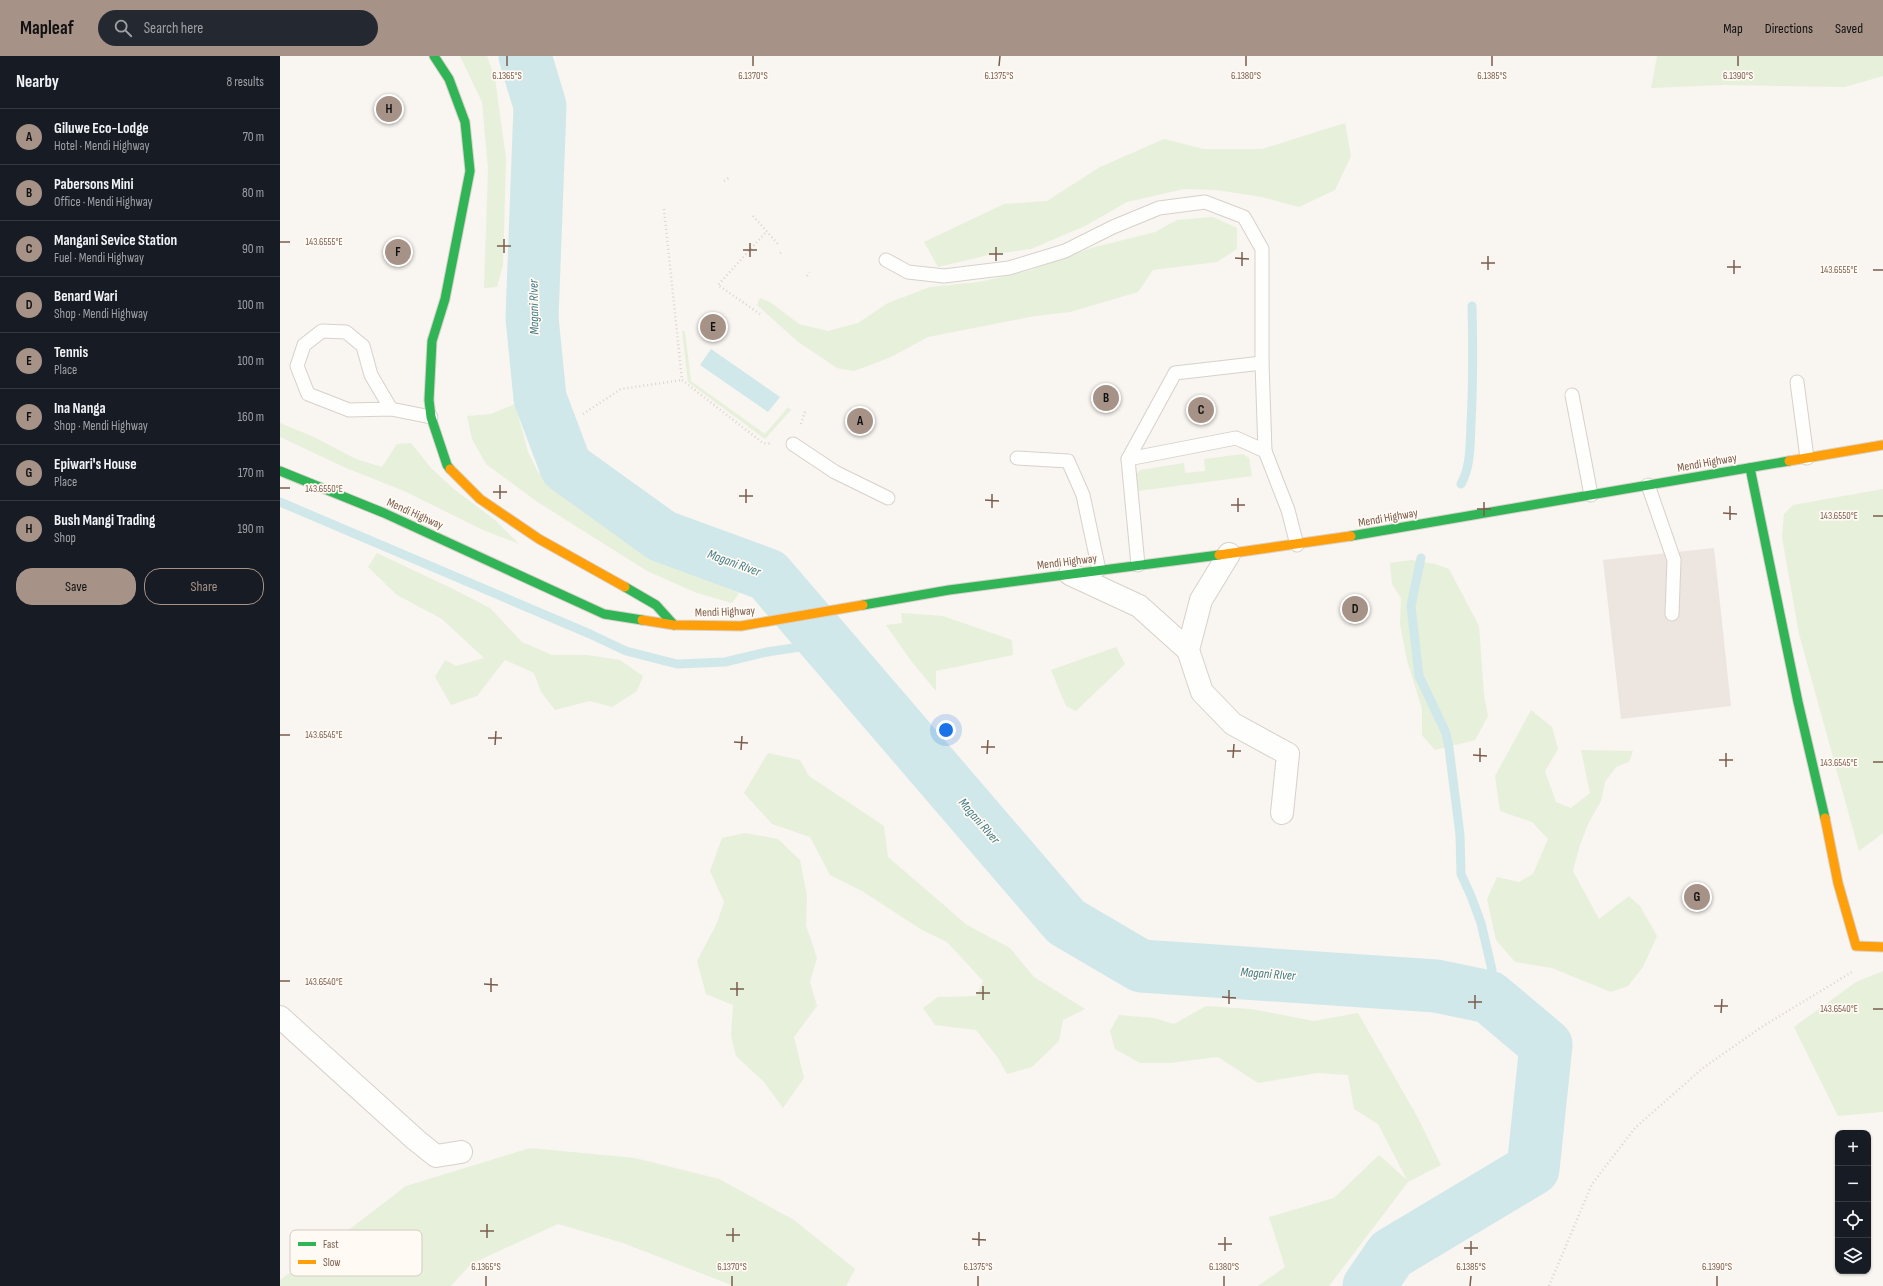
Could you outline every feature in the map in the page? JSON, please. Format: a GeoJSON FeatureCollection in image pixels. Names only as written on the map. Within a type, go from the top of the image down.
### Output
{"type":"FeatureCollection","features":[{"type":"Feature","properties":{"kind":"main road"},"geometry":{"type":"LineString","coordinates":[[434,56],[449,79],[465,122],[470,171],[466,198],[456,238],[446,299],[432,341],[429,400],[431,417],[447,466],[480,499],[539,539],[656,605],[674,625]]}},
{"type":"Feature","properties":{"kind":"main road","name":"Mendi Highway"},"geometry":{"type":"LineString","coordinates":[[280,471],[384,513],[604,614],[674,625],[740,626],[949,590],[1297,545],[1883,445]]}},
{"type":"Feature","properties":{"kind":"main road"},"geometry":{"type":"LineString","coordinates":[[1750,468],[1798,702],[1828,832],[1838,883],[1856,946],[1883,947]]}},
{"type":"Feature","properties":{"kind":"street"},"geometry":{"type":"LineString","coordinates":[[1188,650],[1201,600],[1229,554]]}},
{"type":"Feature","properties":{"kind":"street"},"geometry":{"type":"LineString","coordinates":[[1070,574],[1139,606],[1188,650],[1202,692],[1233,724],[1288,754],[1282,813]]}},
{"type":"Feature","properties":{"kind":"street"},"geometry":{"type":"LineString","coordinates":[[280,1017],[416,1140],[436,1156],[461,1152]]}},
{"type":"Feature","properties":{"kind":"lane"},"geometry":{"type":"LineString","coordinates":[[886,260],[908,272],[944,276],[1009,268],[1065,251],[1113,227],[1159,208],[1205,202],[1244,217],[1262,249],[1262,363],[1265,451],[1288,510],[1297,545]]}},
{"type":"Feature","properties":{"kind":"lane"},"geometry":{"type":"LineString","coordinates":[[391,409],[371,375],[363,346],[346,332],[322,331],[304,345],[297,366],[308,394],[348,410],[391,409],[431,417]]}},
{"type":"Feature","properties":{"kind":"lane"},"geometry":{"type":"LineString","coordinates":[[1138,565],[1128,459],[1175,373],[1262,363]]}},
{"type":"Feature","properties":{"kind":"lane"},"geometry":{"type":"LineString","coordinates":[[1797,382],[1807,458]]}},
{"type":"Feature","properties":{"kind":"lane"},"geometry":{"type":"LineString","coordinates":[[1572,395],[1592,495]]}},
{"type":"Feature","properties":{"kind":"lane"},"geometry":{"type":"LineString","coordinates":[[1128,459],[1236,438],[1265,451]]}},
{"type":"Feature","properties":{"kind":"lane"},"geometry":{"type":"LineString","coordinates":[[793,444],[835,472],[888,498]]}},
{"type":"Feature","properties":{"kind":"lane"},"geometry":{"type":"LineString","coordinates":[[1017,458],[1068,460],[1084,495],[1099,570]]}},
{"type":"Feature","properties":{"kind":"lane"},"geometry":{"type":"LineString","coordinates":[[1648,485],[1674,560],[1672,614]]}},
{"type":"Feature","properties":{"kind":"path"},"geometry":{"type":"LineString","coordinates":[[724,181],[729,178]]}},
{"type":"Feature","properties":{"kind":"path"},"geometry":{"type":"LineString","coordinates":[[664,209],[682,380],[763,443],[793,444]]}},
{"type":"Feature","properties":{"kind":"path"},"geometry":{"type":"LineString","coordinates":[[753,216],[778,244]]}},
{"type":"Feature","properties":{"kind":"path"},"geometry":{"type":"LineString","coordinates":[[760,314],[718,285],[766,232]]}},
{"type":"Feature","properties":{"kind":"path"},"geometry":{"type":"LineString","coordinates":[[780,254],[783,251]]}},
{"type":"Feature","properties":{"kind":"path"},"geometry":{"type":"LineString","coordinates":[[583,414],[621,389],[682,380]]}},
{"type":"Feature","properties":{"kind":"path"},"geometry":{"type":"LineString","coordinates":[[1549,1286],[1592,1184],[1635,1128],[1703,1068],[1760,1028],[1852,972],[1856,946]]}},
{"type":"Feature","properties":{"kind":"shaded area"},"geometry":{"type":"Polygon","coordinates":[[[1714,548],[1731,706],[1621,719],[1603,560],[1714,548]]]}},
{"type":"Feature","properties":{"kind":"green space"},"geometry":{"type":"Polygon","coordinates":[[[460,56],[487,56],[495,78],[506,159],[503,265],[497,287],[484,288],[488,169],[482,102],[460,56]]]}},
{"type":"Feature","properties":{"kind":"green space"},"geometry":{"type":"Polygon","coordinates":[[[1657,56],[1883,56],[1883,76],[1845,87],[1724,85],[1651,88],[1657,56]]]}},
{"type":"Feature","properties":{"kind":"green space"},"geometry":{"type":"Polygon","coordinates":[[[1345,123],[1351,156],[1335,190],[1299,207],[1262,197],[1216,190],[1184,189],[1127,202],[1085,226],[1031,249],[988,255],[938,267],[924,242],[1004,204],[1047,201],[1100,167],[1164,139],[1204,149],[1262,149],[1345,123]]]}},
{"type":"Feature","properties":{"kind":"green space"},"geometry":{"type":"Polygon","coordinates":[[[1213,217],[1237,228],[1237,249],[1217,262],[1153,270],[1138,292],[1070,312],[1035,316],[928,337],[889,358],[854,371],[837,368],[797,341],[757,305],[760,298],[770,302],[799,324],[828,331],[858,323],[888,303],[930,287],[979,282],[1031,270],[1091,248],[1155,232],[1177,220],[1213,217]]]}},
{"type":"Feature","properties":{"kind":"green space"},"geometry":{"type":"Polygon","coordinates":[[[682,331],[685,331],[691,381],[765,434],[788,407],[791,410],[765,439],[688,382],[682,331]]]}},
{"type":"Feature","properties":{"kind":"green space"},"geometry":{"type":"Polygon","coordinates":[[[515,404],[528,452],[538,472],[558,492],[648,554],[739,593],[732,603],[697,593],[647,571],[536,501],[486,464],[472,439],[467,416],[491,414],[515,404]]]}},
{"type":"Feature","properties":{"kind":"green space"},"geometry":{"type":"Polygon","coordinates":[[[280,423],[314,437],[356,459],[382,467],[397,444],[411,443],[431,468],[455,490],[495,520],[519,544],[483,530],[404,491],[346,468],[280,437],[280,423]]]}},
{"type":"Feature","properties":{"kind":"green space"},"geometry":{"type":"Polygon","coordinates":[[[1243,454],[1249,458],[1252,476],[1138,491],[1136,475],[1140,470],[1184,463],[1185,473],[1205,471],[1204,459],[1243,454]]]}},
{"type":"Feature","properties":{"kind":"green space"},"geometry":{"type":"Polygon","coordinates":[[[1883,489],[1883,833],[1859,851],[1799,634],[1782,537],[1784,514],[1793,505],[1883,489]]]}},
{"type":"Feature","properties":{"kind":"green space"},"geometry":{"type":"Polygon","coordinates":[[[377,553],[490,608],[522,642],[552,655],[587,655],[620,660],[643,676],[637,691],[612,707],[590,701],[555,710],[541,692],[534,673],[505,660],[477,696],[451,705],[435,677],[445,660],[456,666],[484,658],[442,619],[397,595],[368,567],[377,553]]]}},
{"type":"Feature","properties":{"kind":"green space"},"geometry":{"type":"Polygon","coordinates":[[[1411,560],[1435,564],[1449,569],[1479,626],[1484,695],[1488,716],[1475,740],[1435,750],[1422,735],[1422,709],[1407,660],[1400,624],[1401,598],[1392,584],[1390,563],[1411,560]]]}},
{"type":"Feature","properties":{"kind":"green space"},"geometry":{"type":"Polygon","coordinates":[[[901,613],[943,616],[1012,640],[1013,655],[936,671],[936,691],[912,662],[886,625],[902,623],[901,613]]]}},
{"type":"Feature","properties":{"kind":"green space"},"geometry":{"type":"Polygon","coordinates":[[[1116,647],[1125,664],[1076,711],[1066,706],[1051,670],[1116,647]]]}},
{"type":"Feature","properties":{"kind":"green space"},"geometry":{"type":"Polygon","coordinates":[[[1531,710],[1552,727],[1558,749],[1545,771],[1556,802],[1571,808],[1590,793],[1581,750],[1633,751],[1629,762],[1616,767],[1605,782],[1601,801],[1588,824],[1579,848],[1573,871],[1599,919],[1629,896],[1640,906],[1657,936],[1643,967],[1628,986],[1611,992],[1552,968],[1515,962],[1496,940],[1487,899],[1497,877],[1519,882],[1533,874],[1548,839],[1532,822],[1500,811],[1495,776],[1531,710]]]}},
{"type":"Feature","properties":{"kind":"green space"},"geometry":{"type":"Polygon","coordinates":[[[768,753],[800,760],[809,776],[884,826],[888,857],[967,925],[1010,948],[1034,977],[1085,1009],[1063,1020],[1059,1041],[1032,1067],[1007,1074],[998,1058],[976,1030],[935,1025],[923,1008],[938,997],[976,996],[983,981],[947,942],[922,930],[862,891],[830,875],[810,837],[772,824],[744,793],[768,753]]]}},
{"type":"Feature","properties":{"kind":"green space"},"geometry":{"type":"Polygon","coordinates":[[[745,833],[778,839],[800,860],[807,896],[806,925],[817,958],[810,982],[817,1006],[794,1037],[804,1078],[783,1108],[764,1082],[736,1056],[731,1036],[733,1005],[706,994],[697,961],[717,923],[724,902],[710,871],[722,838],[745,833]]]}},
{"type":"Feature","properties":{"kind":"green space"},"geometry":{"type":"Polygon","coordinates":[[[1883,971],[1883,1112],[1838,1116],[1794,1027],[1856,982],[1883,971]]]}},
{"type":"Feature","properties":{"kind":"green space"},"geometry":{"type":"Polygon","coordinates":[[[1206,1006],[1251,1009],[1314,1021],[1358,1013],[1418,1118],[1441,1165],[1408,1182],[1329,1286],[1258,1286],[1285,1267],[1269,1217],[1334,1198],[1379,1155],[1407,1180],[1378,1124],[1354,1109],[1348,1075],[1317,1073],[1258,1083],[1218,1057],[1169,1063],[1140,1063],[1115,1049],[1110,1031],[1119,1015],[1154,1018],[1174,1024],[1206,1006]]]}},
{"type":"Feature","properties":{"kind":"green space"},"geometry":{"type":"Polygon","coordinates":[[[530,1148],[635,1158],[719,1179],[794,1220],[855,1269],[846,1286],[734,1286],[623,1243],[558,1224],[471,1264],[451,1286],[280,1286],[280,1280],[290,1273],[290,1276],[422,1276],[422,1230],[349,1230],[406,1186],[530,1148]]]}},
{"type":"Feature","properties":{"kind":"water"},"geometry":{"type":"Polygon","coordinates":[[[711,349],[780,397],[768,412],[700,365],[711,349]]]}},
{"type":"Feature","properties":{"kind":"waterway","name":"Magani RIver"},"geometry":{"type":"LineString","coordinates":[[525,56],[540,106],[532,318],[540,398],[566,467],[662,536],[768,575],[1066,922],[1141,966],[1436,986],[1489,997],[1546,1045],[1533,1169],[1391,1254],[1369,1286]]}},
{"type":"Feature","properties":{"kind":"waterway"},"geometry":{"type":"LineString","coordinates":[[1461,484],[1467,470],[1470,447],[1473,351],[1472,306]]}},
{"type":"Feature","properties":{"kind":"waterway"},"geometry":{"type":"LineString","coordinates":[[280,502],[590,634],[626,651],[677,664],[725,662],[767,652],[826,643]]}},
{"type":"Feature","properties":{"kind":"waterway"},"geometry":{"type":"LineString","coordinates":[[1421,558],[1411,606],[1419,676],[1446,733],[1460,835],[1461,874],[1481,923],[1492,970],[1489,997]]}},
{"type":"Feature","properties":{"kind":"traffic: fast"},"geometry":{"type":"LineString","coordinates":[[434,56],[449,79],[465,122],[470,171],[445,299],[432,341],[429,400],[431,417],[447,465],[450,469]]}},
{"type":"Feature","properties":{"kind":"traffic: fast"},"geometry":{"type":"LineString","coordinates":[[1351,536],[1789,461]]}},
{"type":"Feature","properties":{"kind":"traffic: fast"},"geometry":{"type":"LineString","coordinates":[[1750,468],[1798,702],[1825,818]]}},
{"type":"Feature","properties":{"kind":"traffic: fast"},"geometry":{"type":"LineString","coordinates":[[280,471],[384,513],[604,614],[642,620]]}},
{"type":"Feature","properties":{"kind":"traffic: fast"},"geometry":{"type":"LineString","coordinates":[[863,605],[949,590],[1219,555]]}},
{"type":"Feature","properties":{"kind":"traffic: fast"},"geometry":{"type":"LineString","coordinates":[[625,587],[656,605],[674,625]]}},
{"type":"Feature","properties":{"kind":"traffic: slow"},"geometry":{"type":"LineString","coordinates":[[1789,461],[1883,445]]}},
{"type":"Feature","properties":{"kind":"traffic: slow"},"geometry":{"type":"LineString","coordinates":[[450,469],[480,499],[539,539],[625,587]]}},
{"type":"Feature","properties":{"kind":"traffic: slow"},"geometry":{"type":"LineString","coordinates":[[1219,555],[1351,536]]}},
{"type":"Feature","properties":{"kind":"traffic: slow"},"geometry":{"type":"LineString","coordinates":[[642,620],[674,625],[741,626],[863,605]]}},
{"type":"Feature","properties":{"kind":"traffic: slow"},"geometry":{"type":"LineString","coordinates":[[1825,818],[1838,883],[1856,946],[1883,947]]}},
{"type":"Feature","properties":{"kind":"place","name":"Bush Mangi Trading"},"geometry":{"type":"Point","coordinates":[389,109]}},
{"type":"Feature","properties":{"kind":"place","name":"Ina Nanga"},"geometry":{"type":"Point","coordinates":[398,252]}},
{"type":"Feature","properties":{"kind":"place","name":"Tennis"},"geometry":{"type":"Point","coordinates":[713,327]}},
{"type":"Feature","properties":{"kind":"place","name":"Pabersons Mini"},"geometry":{"type":"Point","coordinates":[1106,398]}},
{"type":"Feature","properties":{"kind":"place","name":"Mangani Sevice Station"},"geometry":{"type":"Point","coordinates":[1201,410]}},
{"type":"Feature","properties":{"kind":"place","name":"Giluwe Eco-Lodge"},"geometry":{"type":"Point","coordinates":[860,421]}},
{"type":"Feature","properties":{"kind":"place","name":"Benard Wari"},"geometry":{"type":"Point","coordinates":[1355,609]}},
{"type":"Feature","properties":{"kind":"place","name":"Epiwari's House"},"geometry":{"type":"Point","coordinates":[1697,897]}}]}
